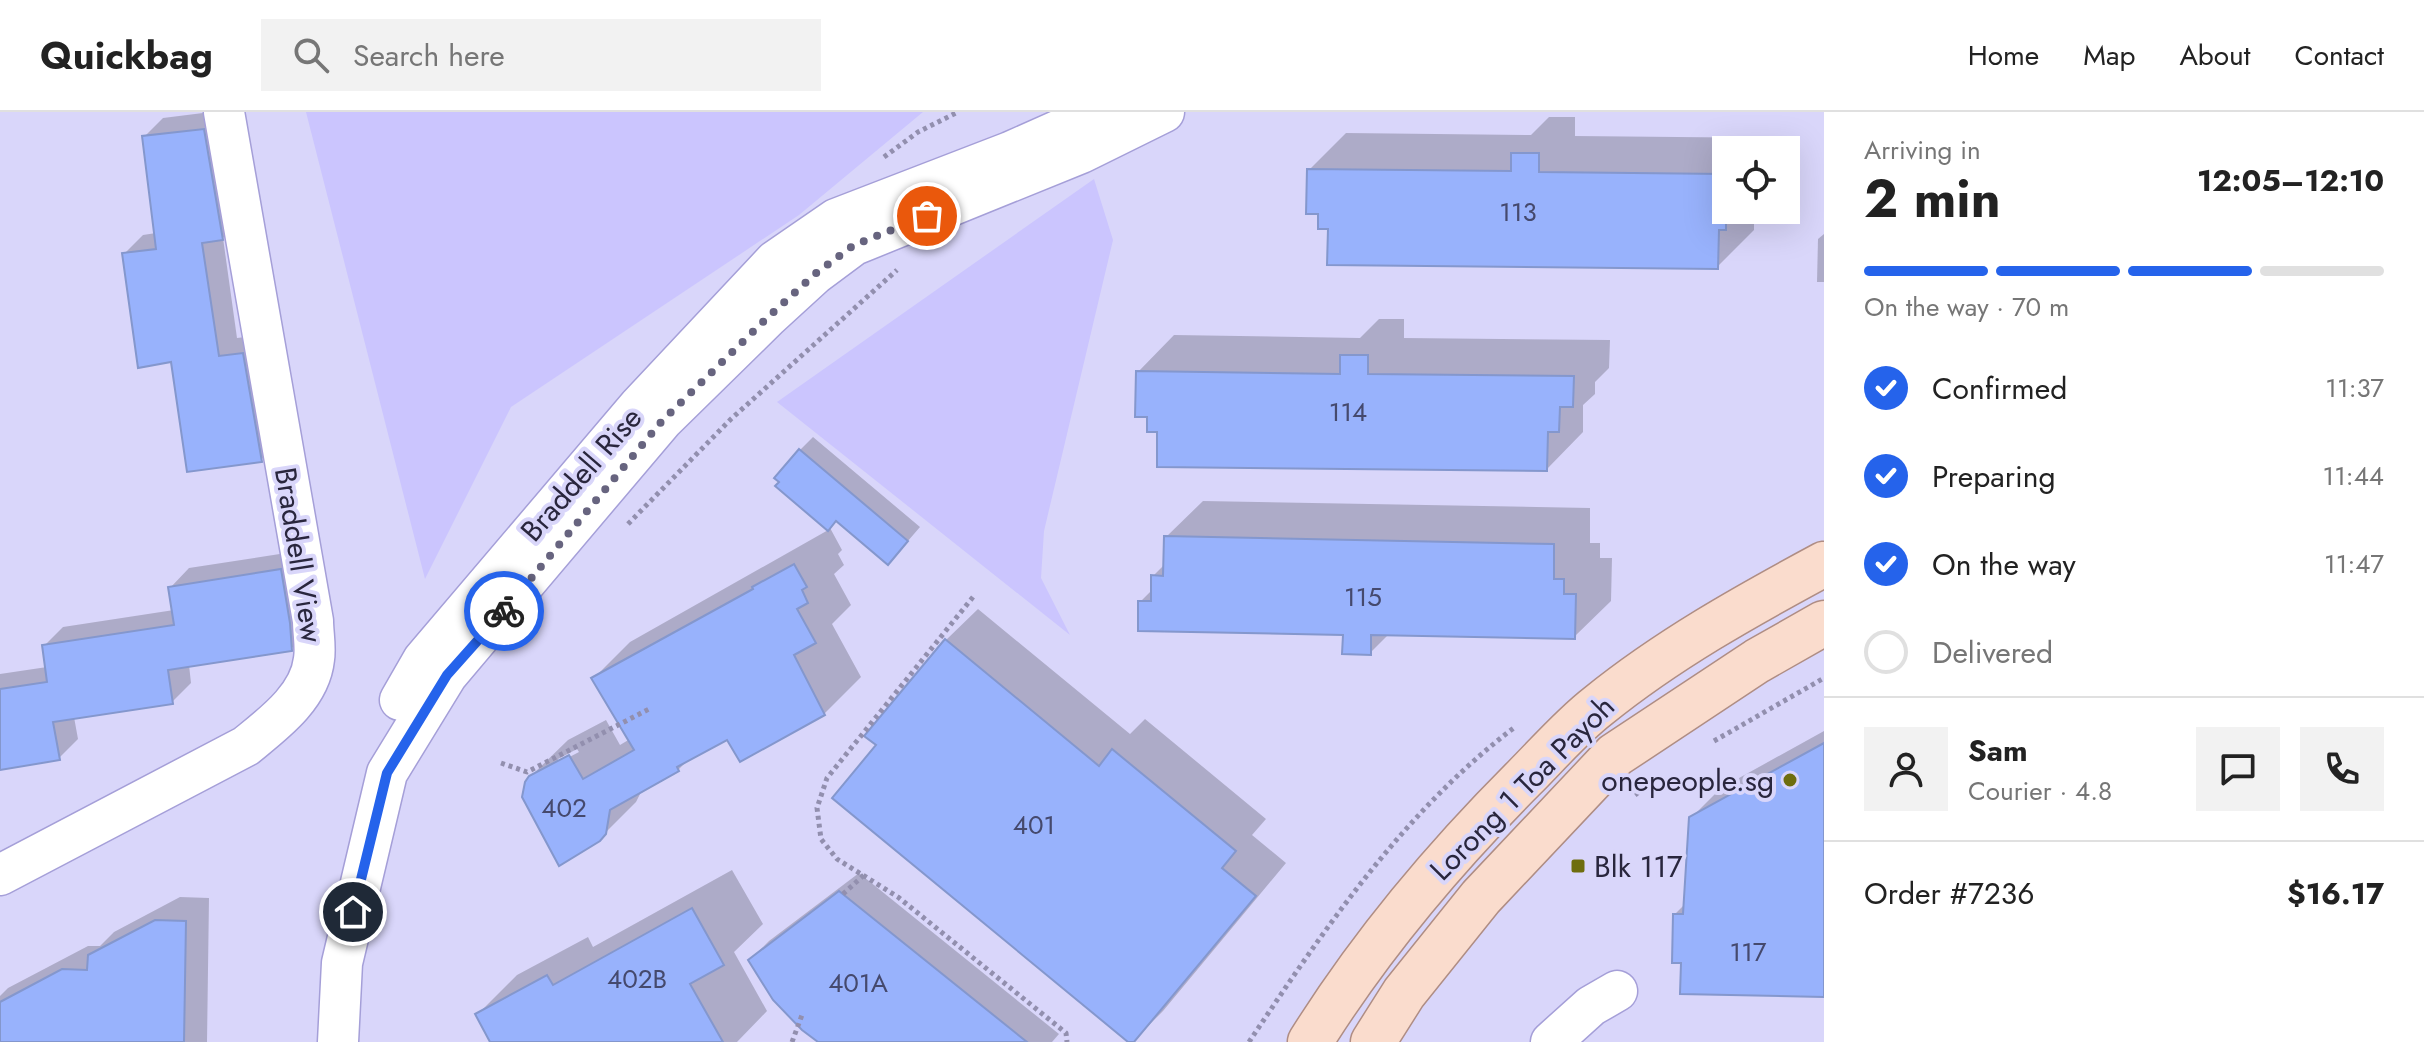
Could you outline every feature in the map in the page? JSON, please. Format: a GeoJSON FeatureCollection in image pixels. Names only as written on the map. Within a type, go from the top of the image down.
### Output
{"type":"FeatureCollection","features":[{"type":"Feature","properties":{"kind":"main road","name":"Lorong 1 Toa Payoh"},"geometry":{"type":"LineString","coordinates":[[1310,1042],[1343,989],[1472,831],[1596,707],[1743,608],[1824,564]]}},
{"type":"Feature","properties":{"kind":"main road","name":"Lorong 1 Toa Payoh"},"geometry":{"type":"LineString","coordinates":[[1373,1042],[1404,993],[1481,897],[1615,755],[1757,661],[1824,623]]}},
{"type":"Feature","properties":{"kind":"street","name":"Braddell View"},"geometry":{"type":"LineString","coordinates":[[0,875],[246,746],[281,717],[306,685],[314,660],[313,621],[224,112]]}},
{"type":"Feature","properties":{"kind":"street","name":"Braddell Rise"},"geometry":{"type":"LineString","coordinates":[[338,1042],[342,910],[373,744],[423,660],[639,406],[775,261],[836,219],[1010,152],[1100,112]]}},
{"type":"Feature","properties":{"kind":"street","name":"Braddell Rise"},"geometry":{"type":"LineString","coordinates":[[320,1042],[321,967],[387,773],[447,675],[662,421],[768,317],[815,274],[854,245],[1081,153],[1164,112]]}},
{"type":"Feature","properties":{"kind":"street"},"geometry":{"type":"LineString","coordinates":[[1551,1042],[1591,1006],[1617,991]]}},
{"type":"Feature","properties":{"kind":"path"},"geometry":{"type":"LineString","coordinates":[[627,526],[731,419],[899,268]]}},
{"type":"Feature","properties":{"kind":"path"},"geometry":{"type":"LineString","coordinates":[[973,597],[827,778],[817,808],[821,839],[837,859],[898,897],[1066,1033],[1067,1042]]}},
{"type":"Feature","properties":{"kind":"path"},"geometry":{"type":"LineString","coordinates":[[1712,742],[1824,678]]}},
{"type":"Feature","properties":{"kind":"path"},"geometry":{"type":"LineString","coordinates":[[501,763],[527,772],[651,708]]}},
{"type":"Feature","properties":{"kind":"path"},"geometry":{"type":"LineString","coordinates":[[1628,801],[1663,772]]}},
{"type":"Feature","properties":{"kind":"path"},"geometry":{"type":"LineString","coordinates":[[843,894],[864,875]]}},
{"type":"Feature","properties":{"kind":"path"},"geometry":{"type":"LineString","coordinates":[[792,1042],[802,1015]]}},
{"type":"Feature","properties":{"kind":"shaded area"},"geometry":{"type":"Polygon","coordinates":[[[306,112],[923,112],[799,215],[511,407],[425,579],[306,112]]]}},
{"type":"Feature","properties":{"kind":"shaded area"},"geometry":{"type":"Polygon","coordinates":[[[1094,179],[1113,240],[1044,531],[1041,578],[1070,635],[777,402],[1094,179]]]}},
{"type":"Feature","properties":{"kind":"building"},"geometry":{"type":"Polygon","coordinates":[[[204,129],[223,240],[202,243],[219,356],[243,353],[262,462],[187,472],[171,362],[138,368],[122,253],[156,249],[142,136],[204,129]]]}},
{"type":"Feature","properties":{"kind":"building"},"geometry":{"type":"Polygon","coordinates":[[[1511,153],[1539,153],[1539,172],[1712,174],[1712,224],[1726,224],[1726,230],[1719,230],[1718,269],[1327,265],[1328,229],[1318,229],[1318,214],[1306,214],[1307,169],[1511,171],[1511,153]]]}},
{"type":"Feature","properties":{"kind":"building"},"geometry":{"type":"Polygon","coordinates":[[[1340,355],[1368,355],[1368,374],[1574,376],[1573,407],[1560,407],[1559,432],[1548,432],[1547,471],[1157,467],[1157,432],[1147,432],[1147,417],[1135,417],[1136,371],[1340,374],[1340,355]]]}},
{"type":"Feature","properties":{"kind":"building"},"geometry":{"type":"Polygon","coordinates":[[[799,449],[908,541],[888,565],[836,521],[828,531],[775,486],[779,482],[774,478],[799,449]]]}},
{"type":"Feature","properties":{"kind":"building"},"geometry":{"type":"Polygon","coordinates":[[[1164,536],[1554,544],[1554,579],[1564,579],[1564,594],[1576,594],[1575,639],[1371,635],[1371,655],[1342,654],[1343,635],[1138,631],[1138,601],[1151,601],[1151,575],[1163,576],[1164,536]]]}},
{"type":"Feature","properties":{"kind":"building"},"geometry":{"type":"Polygon","coordinates":[[[794,564],[807,587],[802,590],[808,603],[797,609],[816,643],[794,655],[825,715],[740,762],[727,740],[677,767],[679,771],[610,810],[606,834],[600,841],[559,866],[522,797],[525,782],[529,776],[569,755],[583,779],[634,750],[591,678],[794,564]]]}},
{"type":"Feature","properties":{"kind":"building"},"geometry":{"type":"Polygon","coordinates":[[[281,569],[292,651],[168,670],[173,704],[53,722],[60,760],[0,770],[0,689],[47,682],[42,645],[174,625],[168,587],[281,569]]]}},
{"type":"Feature","properties":{"kind":"building"},"geometry":{"type":"Polygon","coordinates":[[[945,639],[1099,766],[1112,749],[1236,851],[1222,868],[1256,896],[1134,1042],[1128,1042],[832,798],[876,745],[864,736],[945,639]]]}},
{"type":"Feature","properties":{"kind":"building"},"geometry":{"type":"Polygon","coordinates":[[[1824,743],[1824,997],[1680,994],[1681,963],[1672,963],[1673,914],[1683,914],[1689,817],[1824,743]]]}},
{"type":"Feature","properties":{"kind":"building"},"geometry":{"type":"Polygon","coordinates":[[[839,891],[1027,1042],[818,1042],[802,1030],[773,1000],[748,960],[839,891]]]}},
{"type":"Feature","properties":{"kind":"building"},"geometry":{"type":"Polygon","coordinates":[[[692,908],[724,965],[690,984],[723,1042],[490,1042],[475,1014],[547,975],[553,985],[692,908]]]}},
{"type":"Feature","properties":{"kind":"building"},"geometry":{"type":"Polygon","coordinates":[[[155,920],[186,921],[184,1042],[0,1042],[0,1002],[62,969],[87,970],[88,955],[155,920]]]}},
{"type":"Feature","properties":{"kind":"way so far"},"geometry":{"type":"LineString","coordinates":[[504,611],[662,421],[768,317],[815,274],[854,245],[927,216]]}},
{"type":"Feature","properties":{"kind":"place","name":"onepeople.sg"},"geometry":{"type":"Point","coordinates":[1790,780]}},
{"type":"Feature","properties":{"kind":"place","name":"Blk 117"},"geometry":{"type":"Point","coordinates":[1578,866]}},
{"type":"Feature","properties":{"kind":"route"},"geometry":{"type":"LineString","coordinates":[[353,912],[387,773],[447,675],[504,611]]}}]}
